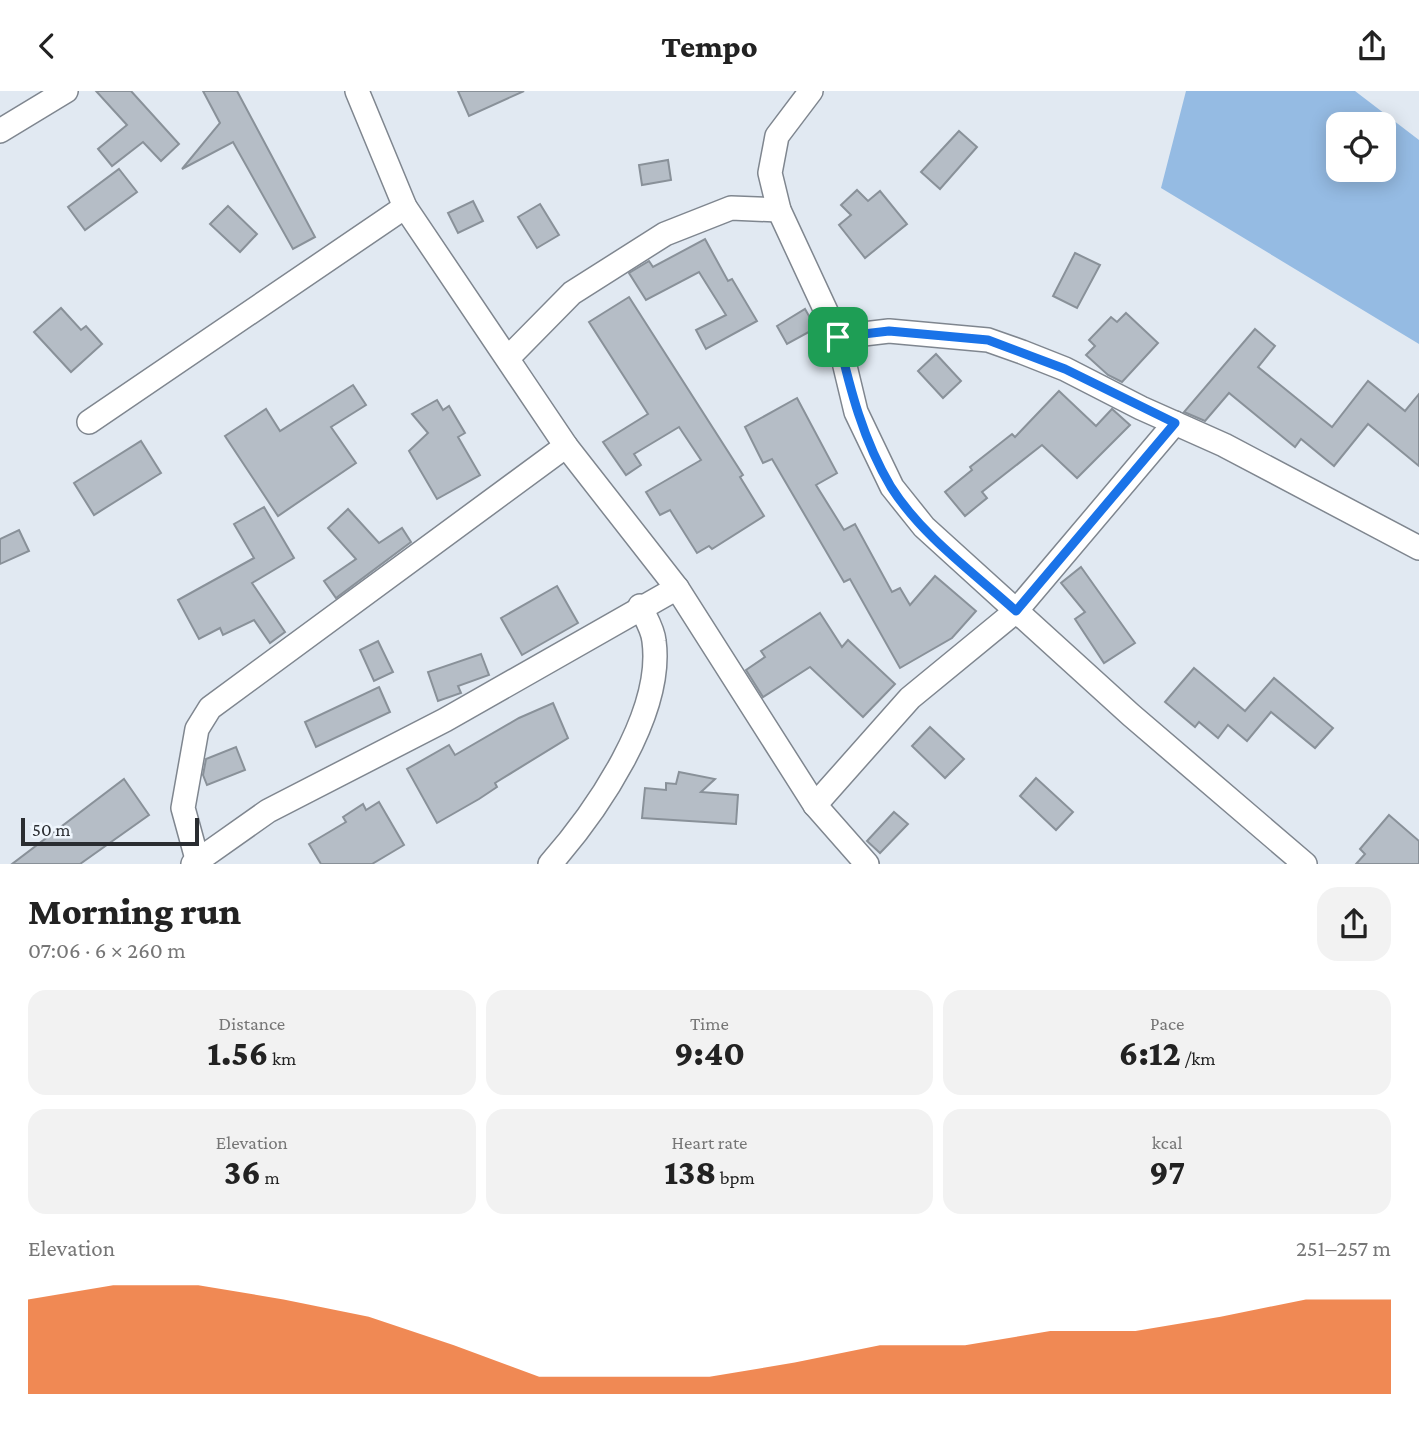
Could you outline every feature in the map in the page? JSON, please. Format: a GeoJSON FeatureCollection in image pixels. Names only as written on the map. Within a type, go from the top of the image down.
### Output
{"type":"FeatureCollection","features":[{"type":"Feature","properties":{"kind":"street"},"geometry":{"type":"LineString","coordinates":[[0,131],[66,91]]}},
{"type":"Feature","properties":{"kind":"street"},"geometry":{"type":"LineString","coordinates":[[357,91],[405,207],[509,357],[566,446],[677,588],[815,805],[867,864]]}},
{"type":"Feature","properties":{"kind":"street"},"geometry":{"type":"LineString","coordinates":[[811,91],[777,136],[770,173],[779,210],[838,337],[856,412],[892,487],[923,527],[1131,715],[1306,864]]}},
{"type":"Feature","properties":{"kind":"street"},"geometry":{"type":"LineString","coordinates":[[89,422],[405,207]]}},
{"type":"Feature","properties":{"kind":"street"},"geometry":{"type":"LineString","coordinates":[[509,357],[572,293],[665,234],[731,208],[779,210]]}},
{"type":"Feature","properties":{"kind":"street"},"geometry":{"type":"LineString","coordinates":[[838,337],[889,331],[988,340],[1065,369],[1280,473],[1419,548]]}},
{"type":"Feature","properties":{"kind":"street"},"geometry":{"type":"LineString","coordinates":[[815,805],[910,698],[1016,611],[1175,423]]}},
{"type":"Feature","properties":{"kind":"street"},"geometry":{"type":"LineString","coordinates":[[566,446],[210,708],[197,729],[183,808],[195,861],[233,839],[268,811],[445,720],[640,606],[677,588]]}},
{"type":"Feature","properties":{"kind":"street"},"geometry":{"type":"LineString","coordinates":[[550,864],[587,821],[623,760],[645,707],[655,670],[654,638],[640,606]]}},
{"type":"Feature","properties":{"kind":"shaded area"},"geometry":{"type":"Polygon","coordinates":[[[1186,91],[1355,91],[1382,112],[1326,112],[1326,182],[1396,182],[1396,122],[1419,140],[1419,344],[1161,188],[1186,91]]]}},
{"type":"Feature","properties":{"kind":"building"},"geometry":{"type":"Polygon","coordinates":[[[96,91],[131,91],[179,144],[161,161],[143,142],[112,166],[98,149],[127,125],[96,91]]]}},
{"type":"Feature","properties":{"kind":"building"},"geometry":{"type":"Polygon","coordinates":[[[203,91],[237,91],[315,237],[293,249],[233,142],[182,169],[220,123],[203,91]]]}},
{"type":"Feature","properties":{"kind":"building"},"geometry":{"type":"Polygon","coordinates":[[[458,91],[524,91],[469,116],[458,91]]]}},
{"type":"Feature","properties":{"kind":"building"},"geometry":{"type":"Polygon","coordinates":[[[959,131],[977,147],[940,189],[921,172],[959,131]]]}},
{"type":"Feature","properties":{"kind":"building"},"geometry":{"type":"Polygon","coordinates":[[[668,160],[671,180],[642,185],[639,165],[668,160]]]}},
{"type":"Feature","properties":{"kind":"building"},"geometry":{"type":"Polygon","coordinates":[[[119,169],[137,192],[85,230],[68,207],[119,169]]]}},
{"type":"Feature","properties":{"kind":"building"},"geometry":{"type":"Polygon","coordinates":[[[857,190],[868,201],[880,191],[907,224],[865,258],[839,225],[851,215],[841,205],[857,190]]]}},
{"type":"Feature","properties":{"kind":"building"},"geometry":{"type":"Polygon","coordinates":[[[473,201],[483,221],[458,233],[448,213],[473,201]]]}},
{"type":"Feature","properties":{"kind":"building"},"geometry":{"type":"Polygon","coordinates":[[[540,204],[559,235],[537,248],[518,217],[540,204]]]}},
{"type":"Feature","properties":{"kind":"building"},"geometry":{"type":"Polygon","coordinates":[[[228,206],[257,234],[240,252],[210,224],[228,206]]]}},
{"type":"Feature","properties":{"kind":"building"},"geometry":{"type":"Polygon","coordinates":[[[705,239],[728,281],[732,279],[757,321],[706,349],[696,330],[726,315],[699,272],[646,300],[629,273],[649,261],[653,267],[705,239]]]}},
{"type":"Feature","properties":{"kind":"building"},"geometry":{"type":"Polygon","coordinates":[[[1075,253],[1100,265],[1077,308],[1053,296],[1075,253]]]}},
{"type":"Feature","properties":{"kind":"building"},"geometry":{"type":"Polygon","coordinates":[[[629,297],[743,475],[740,477],[764,516],[712,549],[709,546],[697,553],[670,510],[660,515],[646,492],[701,460],[679,427],[634,454],[641,465],[626,475],[603,442],[648,414],[589,322],[629,297]]]}},
{"type":"Feature","properties":{"kind":"building"},"geometry":{"type":"Polygon","coordinates":[[[61,308],[81,330],[86,326],[102,344],[71,372],[34,332],[61,308]]]}},
{"type":"Feature","properties":{"kind":"building"},"geometry":{"type":"Polygon","coordinates":[[[805,309],[816,328],[787,344],[777,326],[805,309]]]}},
{"type":"Feature","properties":{"kind":"building"},"geometry":{"type":"Polygon","coordinates":[[[1126,313],[1158,343],[1122,382],[1108,375],[1086,355],[1095,346],[1089,340],[1111,317],[1117,322],[1126,313]]]}},
{"type":"Feature","properties":{"kind":"building"},"geometry":{"type":"Polygon","coordinates":[[[1255,329],[1275,346],[1258,367],[1332,427],[1368,381],[1405,411],[1419,394],[1419,466],[1368,424],[1334,466],[1301,439],[1295,447],[1229,393],[1205,421],[1184,412],[1255,329]]]}},
{"type":"Feature","properties":{"kind":"building"},"geometry":{"type":"Polygon","coordinates":[[[936,354],[961,381],[943,398],[918,371],[936,354]]]}},
{"type":"Feature","properties":{"kind":"building"},"geometry":{"type":"Polygon","coordinates":[[[353,385],[366,405],[331,427],[356,463],[278,516],[225,436],[266,409],[280,431],[353,385]]]}},
{"type":"Feature","properties":{"kind":"building"},"geometry":{"type":"Polygon","coordinates":[[[1059,391],[1096,426],[1112,409],[1130,425],[1077,478],[1042,445],[982,492],[987,498],[965,516],[945,492],[972,470],[970,467],[1012,434],[1015,437],[1059,391]]]}},
{"type":"Feature","properties":{"kind":"building"},"geometry":{"type":"Polygon","coordinates":[[[797,398],[837,473],[816,485],[844,530],[855,524],[892,592],[900,588],[910,605],[935,576],[976,611],[952,638],[900,668],[850,579],[844,582],[772,459],[763,463],[745,427],[797,398]]]}},
{"type":"Feature","properties":{"kind":"building"},"geometry":{"type":"Polygon","coordinates":[[[437,400],[443,410],[449,406],[465,433],[458,437],[480,475],[437,499],[409,451],[428,433],[412,414],[437,400]]]}},
{"type":"Feature","properties":{"kind":"building"},"geometry":{"type":"Polygon","coordinates":[[[141,441],[161,473],[94,515],[74,483],[141,441]]]}},
{"type":"Feature","properties":{"kind":"building"},"geometry":{"type":"Polygon","coordinates":[[[264,507],[294,558],[252,583],[285,632],[270,643],[254,620],[223,635],[220,628],[199,639],[178,600],[254,558],[234,524],[264,507]]]}},
{"type":"Feature","properties":{"kind":"building"},"geometry":{"type":"Polygon","coordinates":[[[348,509],[379,543],[402,528],[411,542],[336,598],[324,581],[356,559],[328,528],[348,509]]]}},
{"type":"Feature","properties":{"kind":"building"},"geometry":{"type":"Polygon","coordinates":[[[19,530],[29,551],[0,564],[0,539],[19,530]]]}},
{"type":"Feature","properties":{"kind":"building"},"geometry":{"type":"Polygon","coordinates":[[[1081,567],[1135,643],[1104,663],[1075,619],[1085,612],[1061,583],[1081,567]]]}},
{"type":"Feature","properties":{"kind":"building"},"geometry":{"type":"Polygon","coordinates":[[[557,586],[578,623],[522,655],[501,618],[557,586]]]}},
{"type":"Feature","properties":{"kind":"building"},"geometry":{"type":"Polygon","coordinates":[[[820,613],[842,647],[848,640],[895,684],[863,717],[810,667],[763,697],[746,670],[765,657],[761,651],[820,613]]]}},
{"type":"Feature","properties":{"kind":"building"},"geometry":{"type":"Polygon","coordinates":[[[378,641],[393,672],[374,681],[360,650],[378,641]]]}},
{"type":"Feature","properties":{"kind":"building"},"geometry":{"type":"Polygon","coordinates":[[[481,654],[489,675],[458,686],[461,693],[438,701],[428,672],[481,654]]]}},
{"type":"Feature","properties":{"kind":"building"},"geometry":{"type":"Polygon","coordinates":[[[1194,668],[1245,711],[1274,678],[1333,728],[1315,748],[1271,712],[1247,741],[1228,725],[1218,738],[1199,722],[1195,727],[1165,702],[1194,668]]]}},
{"type":"Feature","properties":{"kind":"building"},"geometry":{"type":"Polygon","coordinates":[[[379,687],[390,712],[316,747],[305,722],[379,687]]]}},
{"type":"Feature","properties":{"kind":"building"},"geometry":{"type":"Polygon","coordinates":[[[553,703],[568,738],[495,783],[497,787],[479,799],[437,823],[407,769],[449,745],[455,755],[519,718],[553,703]]]}},
{"type":"Feature","properties":{"kind":"building"},"geometry":{"type":"Polygon","coordinates":[[[930,727],[964,759],[945,778],[912,746],[930,727]]]}},
{"type":"Feature","properties":{"kind":"building"},"geometry":{"type":"Polygon","coordinates":[[[236,747],[245,770],[207,785],[203,775],[206,759],[236,747]]]}},
{"type":"Feature","properties":{"kind":"building"},"geometry":{"type":"Polygon","coordinates":[[[679,772],[715,779],[701,792],[738,795],[736,824],[642,818],[645,788],[666,790],[666,783],[676,784],[679,772]]]}},
{"type":"Feature","properties":{"kind":"building"},"geometry":{"type":"Polygon","coordinates":[[[1036,778],[1073,812],[1056,830],[1020,796],[1036,778]]]}},
{"type":"Feature","properties":{"kind":"building"},"geometry":{"type":"Polygon","coordinates":[[[124,779],[149,815],[80,864],[12,864],[124,779]]]}},
{"type":"Feature","properties":{"kind":"building"},"geometry":{"type":"Polygon","coordinates":[[[379,802],[404,845],[372,864],[321,864],[309,844],[346,822],[343,817],[363,804],[366,810],[379,802]]]}},
{"type":"Feature","properties":{"kind":"building"},"geometry":{"type":"Polygon","coordinates":[[[894,812],[908,824],[880,853],[867,841],[894,812]]]}},
{"type":"Feature","properties":{"kind":"building"},"geometry":{"type":"Polygon","coordinates":[[[1389,815],[1419,841],[1419,864],[1356,864],[1365,854],[1360,849],[1389,815]]]}},
{"type":"Feature","properties":{"kind":"route"},"geometry":{"type":"LineString","coordinates":[[889,331],[988,340],[1065,369],[1175,423],[1016,611],[923,527],[892,487],[856,412],[838,337],[889,331]]}}]}
